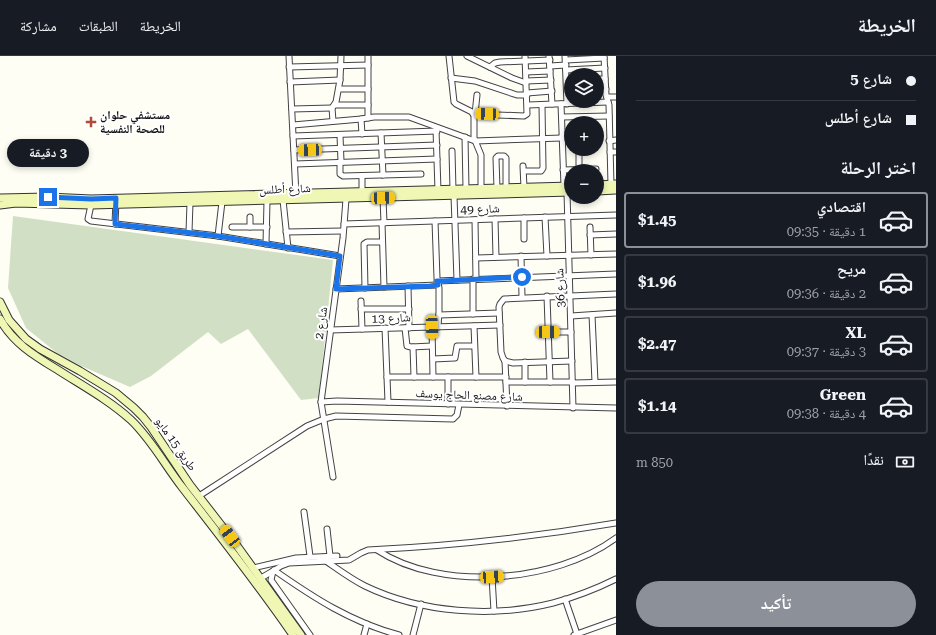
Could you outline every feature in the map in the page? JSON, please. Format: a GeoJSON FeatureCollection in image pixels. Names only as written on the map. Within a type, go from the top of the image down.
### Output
{"type":"FeatureCollection","features":[{"type":"Feature","properties":{"kind":"street"},"geometry":{"type":"LineString","coordinates":[[289,56],[297,197]]}},
{"type":"Feature","properties":{"kind":"street"},"geometry":{"type":"LineString","coordinates":[[332,121],[339,89],[341,56]]}},
{"type":"Feature","properties":{"kind":"street"},"geometry":{"type":"LineString","coordinates":[[368,56],[368,118]]}},
{"type":"Feature","properties":{"kind":"street"},"geometry":{"type":"LineString","coordinates":[[448,56],[454,103],[474,114],[524,116],[528,112],[526,59]]}},
{"type":"Feature","properties":{"kind":"street"},"geometry":{"type":"LineString","coordinates":[[467,56],[475,58],[490,67],[526,82],[551,80]]}},
{"type":"Feature","properties":{"kind":"street"},"geometry":{"type":"LineString","coordinates":[[566,63],[604,57],[609,116],[609,141],[614,186]]}},
{"type":"Feature","properties":{"kind":"street"},"geometry":{"type":"LineString","coordinates":[[490,67],[497,63],[526,59],[550,63],[566,63],[605,68]]}},
{"type":"Feature","properties":{"kind":"street"},"geometry":{"type":"LineString","coordinates":[[526,72],[550,63]]}},
{"type":"Feature","properties":{"kind":"street"},"geometry":{"type":"LineString","coordinates":[[550,63],[552,104]]}},
{"type":"Feature","properties":{"kind":"street"},"geometry":{"type":"LineString","coordinates":[[289,67],[368,65]]}},
{"type":"Feature","properties":{"kind":"street"},"geometry":{"type":"LineString","coordinates":[[451,78],[474,81],[517,94],[552,92]]}},
{"type":"Feature","properties":{"kind":"street"},"geometry":{"type":"LineString","coordinates":[[290,82],[340,80]]}},
{"type":"Feature","properties":{"kind":"street"},"geometry":{"type":"LineString","coordinates":[[339,89],[368,89]]}},
{"type":"Feature","properties":{"kind":"street"},"geometry":{"type":"LineString","coordinates":[[477,95],[474,114],[475,141],[480,155],[481,189]]}},
{"type":"Feature","properties":{"kind":"street"},"geometry":{"type":"LineString","coordinates":[[604,100],[616,97]]}},
{"type":"Feature","properties":{"kind":"street"},"geometry":{"type":"LineString","coordinates":[[528,105],[564,104]]}},
{"type":"Feature","properties":{"kind":"street","name":"شارع 36"},"geometry":{"type":"LineString","coordinates":[[564,104],[562,117],[564,174]]}},
{"type":"Feature","properties":{"kind":"street"},"geometry":{"type":"LineString","coordinates":[[292,109],[368,105]]}},
{"type":"Feature","properties":{"kind":"street"},"geometry":{"type":"LineString","coordinates":[[524,188],[523,168],[542,170],[542,105]]}},
{"type":"Feature","properties":{"kind":"street"},"geometry":{"type":"LineString","coordinates":[[604,116],[609,116]]}},
{"type":"Feature","properties":{"kind":"street"},"geometry":{"type":"LineString","coordinates":[[293,125],[361,120],[368,118],[410,117],[436,129],[475,141],[562,137]]}},
{"type":"Feature","properties":{"kind":"street"},"geometry":{"type":"LineString","coordinates":[[361,120],[362,134]]}},
{"type":"Feature","properties":{"kind":"street"},"geometry":{"type":"LineString","coordinates":[[293,136],[362,134],[436,129]]}},
{"type":"Feature","properties":{"kind":"street"},"geometry":{"type":"LineString","coordinates":[[436,129],[438,193]]}},
{"type":"Feature","properties":{"kind":"street"},"geometry":{"type":"LineString","coordinates":[[381,133],[383,175]]}},
{"type":"Feature","properties":{"kind":"street"},"geometry":{"type":"LineString","coordinates":[[340,135],[342,176],[421,174]]}},
{"type":"Feature","properties":{"kind":"street"},"geometry":{"type":"LineString","coordinates":[[465,137],[466,189]]}},
{"type":"Feature","properties":{"kind":"street"},"geometry":{"type":"LineString","coordinates":[[609,141],[616,140]]}},
{"type":"Feature","properties":{"kind":"street"},"geometry":{"type":"LineString","coordinates":[[294,150],[437,145]]}},
{"type":"Feature","properties":{"kind":"street"},"geometry":{"type":"LineString","coordinates":[[452,151],[457,280]]}},
{"type":"Feature","properties":{"kind":"street"},"geometry":{"type":"LineString","coordinates":[[610,152],[616,152]]}},
{"type":"Feature","properties":{"kind":"street"},"geometry":{"type":"LineString","coordinates":[[497,189],[496,159],[499,155],[506,158],[506,188]]}},
{"type":"Feature","properties":{"kind":"street"},"geometry":{"type":"LineString","coordinates":[[295,164],[437,159]]}},
{"type":"Feature","properties":{"kind":"street"},"geometry":{"type":"LineString","coordinates":[[362,176],[362,192]]}},
{"type":"Feature","properties":{"kind":"street"},"geometry":{"type":"LineString","coordinates":[[604,185],[614,186]]}},
{"type":"Feature","properties":{"kind":"street"},"geometry":{"type":"LineString","coordinates":[[604,189],[614,186]]}},
{"type":"Feature","properties":{"kind":"street","name":"شارع أطلس"},"geometry":{"type":"LineString","coordinates":[[453,193],[466,189],[564,189]]}},
{"type":"Feature","properties":{"kind":"street","name":"شارع أطلس"},"geometry":{"type":"LineString","coordinates":[[0,205],[16,203],[91,205],[116,201],[297,197],[362,192],[453,193],[564,189]]}},
{"type":"Feature","properties":{"kind":"street","name":"شارع أطلس"},"geometry":{"type":"LineString","coordinates":[[0,198],[190,203],[267,201],[297,197],[346,199],[383,198],[438,193]]}},
{"type":"Feature","properties":{"kind":"street"},"geometry":{"type":"LineString","coordinates":[[383,198],[382,242],[384,287]]}},
{"type":"Feature","properties":{"kind":"street","name":"شارع 2"},"geometry":{"type":"LineString","coordinates":[[333,478],[321,402],[346,199]]}},
{"type":"Feature","properties":{"kind":"street"},"geometry":{"type":"LineString","coordinates":[[283,200],[288,248]]}},
{"type":"Feature","properties":{"kind":"street"},"geometry":{"type":"LineString","coordinates":[[115,224],[116,201]]}},
{"type":"Feature","properties":{"kind":"street"},"geometry":{"type":"LineString","coordinates":[[266,244],[267,201]]}},
{"type":"Feature","properties":{"kind":"street"},"geometry":{"type":"LineString","coordinates":[[218,236],[222,202]]}},
{"type":"Feature","properties":{"kind":"street"},"geometry":{"type":"LineString","coordinates":[[189,232],[190,203]]}},
{"type":"Feature","properties":{"kind":"street","name":"شارع 36"},"geometry":{"type":"LineString","coordinates":[[568,204],[573,408]]}},
{"type":"Feature","properties":{"kind":"street"},"geometry":{"type":"LineString","coordinates":[[91,205],[88,217],[90,221],[218,236],[340,256]]}},
{"type":"Feature","properties":{"kind":"street","name":"شارع 49"},"geometry":{"type":"LineString","coordinates":[[344,224],[616,215]]}},
{"type":"Feature","properties":{"kind":"street"},"geometry":{"type":"LineString","coordinates":[[250,216],[250,227]]}},
{"type":"Feature","properties":{"kind":"street"},"geometry":{"type":"LineString","coordinates":[[545,217],[547,256]]}},
{"type":"Feature","properties":{"kind":"street"},"geometry":{"type":"LineString","coordinates":[[524,218],[524,239]]}},
{"type":"Feature","properties":{"kind":"street"},"geometry":{"type":"LineString","coordinates":[[495,219],[496,257]]}},
{"type":"Feature","properties":{"kind":"street"},"geometry":{"type":"LineString","coordinates":[[473,314],[476,258],[475,220]]}},
{"type":"Feature","properties":{"kind":"street"},"geometry":{"type":"LineString","coordinates":[[435,221],[439,314],[438,327]]}},
{"type":"Feature","properties":{"kind":"street"},"geometry":{"type":"LineString","coordinates":[[232,226],[267,228]]}},
{"type":"Feature","properties":{"kind":"street"},"geometry":{"type":"LineString","coordinates":[[590,227],[591,255]]}},
{"type":"Feature","properties":{"kind":"street"},"geometry":{"type":"LineString","coordinates":[[286,232],[343,231]]}},
{"type":"Feature","properties":{"kind":"street"},"geometry":{"type":"LineString","coordinates":[[590,235],[616,234]]}},
{"type":"Feature","properties":{"kind":"street"},"geometry":{"type":"LineString","coordinates":[[365,288],[364,244],[367,242],[382,242]]}},
{"type":"Feature","properties":{"kind":"street"},"geometry":{"type":"LineString","coordinates":[[476,258],[616,254]]}},
{"type":"Feature","properties":{"kind":"street"},"geometry":{"type":"LineString","coordinates":[[521,256],[522,297]]}},
{"type":"Feature","properties":{"kind":"street"},"geometry":{"type":"LineString","coordinates":[[336,289],[408,286],[474,279],[616,274]]}},
{"type":"Feature","properties":{"kind":"street"},"geometry":{"type":"LineString","coordinates":[[408,286],[406,344],[409,347],[432,346]]}},
{"type":"Feature","properties":{"kind":"street"},"geometry":{"type":"LineString","coordinates":[[507,406],[505,361],[501,355],[501,301],[507,298],[522,297],[616,294]]}},
{"type":"Feature","properties":{"kind":"street"},"geometry":{"type":"LineString","coordinates":[[547,296],[550,382]]}},
{"type":"Feature","properties":{"kind":"street"},"geometry":{"type":"LineString","coordinates":[[361,301],[362,329]]}},
{"type":"Feature","properties":{"kind":"street","name":"طريق 15 مايو"},"geometry":{"type":"LineString","coordinates":[[0,302],[14,327],[33,345],[116,393],[134,408],[151,426],[199,496],[261,578],[301,635]]}},
{"type":"Feature","properties":{"kind":"street"},"geometry":{"type":"LineString","coordinates":[[361,309],[408,309]]}},
{"type":"Feature","properties":{"kind":"street"},"geometry":{"type":"LineString","coordinates":[[439,314],[500,313]]}},
{"type":"Feature","properties":{"kind":"street"},"geometry":{"type":"LineString","coordinates":[[571,316],[616,313]]}},
{"type":"Feature","properties":{"kind":"street"},"geometry":{"type":"LineString","coordinates":[[592,315],[595,382]]}},
{"type":"Feature","properties":{"kind":"street","name":"طريق 15 مايو"},"geometry":{"type":"LineString","coordinates":[[1,322],[26,350],[113,405],[137,426],[182,488],[235,554],[293,635]]}},
{"type":"Feature","properties":{"kind":"street","name":"شارع 13"},"geometry":{"type":"LineString","coordinates":[[330,330],[500,325]]}},
{"type":"Feature","properties":{"kind":"street"},"geometry":{"type":"LineString","coordinates":[[474,326],[476,377]]}},
{"type":"Feature","properties":{"kind":"street"},"geometry":{"type":"LineString","coordinates":[[432,327],[433,377]]}},
{"type":"Feature","properties":{"kind":"street"},"geometry":{"type":"LineString","coordinates":[[385,328],[388,402]]}},
{"type":"Feature","properties":{"kind":"street"},"geometry":{"type":"LineString","coordinates":[[548,332],[571,332]]}},
{"type":"Feature","properties":{"kind":"street"},"geometry":{"type":"LineString","coordinates":[[26,350],[33,345]]}},
{"type":"Feature","properties":{"kind":"street"},"geometry":{"type":"LineString","coordinates":[[433,359],[454,358],[457,346],[474,346]]}},
{"type":"Feature","properties":{"kind":"street"},"geometry":{"type":"LineString","coordinates":[[413,347],[414,377]]}},
{"type":"Feature","properties":{"kind":"street"},"geometry":{"type":"LineString","coordinates":[[505,361],[572,361]]}},
{"type":"Feature","properties":{"kind":"street"},"geometry":{"type":"LineString","coordinates":[[525,362],[525,382]]}},
{"type":"Feature","properties":{"kind":"street"},"geometry":{"type":"LineString","coordinates":[[387,377],[476,377],[525,382],[616,382]]}},
{"type":"Feature","properties":{"kind":"street"},"geometry":{"type":"LineString","coordinates":[[448,377],[448,404]]}},
{"type":"Feature","properties":{"kind":"street","name":"شارع مصنع الحاج يوسف"},"geometry":{"type":"LineString","coordinates":[[321,402],[388,402],[616,408]]}},
{"type":"Feature","properties":{"kind":"street"},"geometry":{"type":"LineString","coordinates":[[199,496],[300,431],[324,419],[344,416],[453,419],[457,415],[459,405]]}},
{"type":"Feature","properties":{"kind":"street"},"geometry":{"type":"LineString","coordinates":[[304,512],[310,556]]}},
{"type":"Feature","properties":{"kind":"street"},"geometry":{"type":"LineString","coordinates":[[261,578],[289,563],[349,560],[365,551],[505,539],[616,523]]}},
{"type":"Feature","properties":{"kind":"street"},"geometry":{"type":"LineString","coordinates":[[327,529],[330,556]]}},
{"type":"Feature","properties":{"kind":"street"},"geometry":{"type":"LineString","coordinates":[[377,550],[402,563],[439,573],[462,576],[492,577],[524,574],[565,565],[593,553],[616,538]]}},
{"type":"Feature","properties":{"kind":"street"},"geometry":{"type":"LineString","coordinates":[[253,568],[282,560],[310,556],[337,556]]}},
{"type":"Feature","properties":{"kind":"street"},"geometry":{"type":"LineString","coordinates":[[326,561],[355,580],[390,596],[420,604],[461,610],[528,608],[565,600],[595,589],[616,579]]}},
{"type":"Feature","properties":{"kind":"street"},"geometry":{"type":"LineString","coordinates":[[274,571],[343,614],[399,635]]}},
{"type":"Feature","properties":{"kind":"street"},"geometry":{"type":"LineString","coordinates":[[274,571],[271,576],[273,583],[310,635]]}},
{"type":"Feature","properties":{"kind":"street"},"geometry":{"type":"LineString","coordinates":[[492,577],[494,610]]}},
{"type":"Feature","properties":{"kind":"street"},"geometry":{"type":"LineString","coordinates":[[565,600],[576,635],[616,620]]}},
{"type":"Feature","properties":{"kind":"street"},"geometry":{"type":"LineString","coordinates":[[413,635],[420,604]]}},
{"type":"Feature","properties":{"kind":"street"},"geometry":{"type":"LineString","coordinates":[[364,635],[367,624]]}},
{"type":"Feature","properties":{"kind":"green space"},"geometry":{"type":"Polygon","coordinates":[[[13,216],[333,260],[319,398],[301,400],[248,329],[221,344],[208,332],[151,376],[130,387],[79,365],[57,353],[26,328],[8,288],[13,216]]]}},
{"type":"Feature","properties":{"kind":"place","name":"مستشفي حلوان للصحة النفسية"},"geometry":{"type":"Point","coordinates":[91,122]}},
{"type":"Feature","properties":{"kind":"route"},"geometry":{"type":"LineString","coordinates":[[48,197],[91,199],[116,198],[115,224],[218,236],[340,256],[336,289],[430,286],[438,285],[437,281],[522,277]]}}]}
